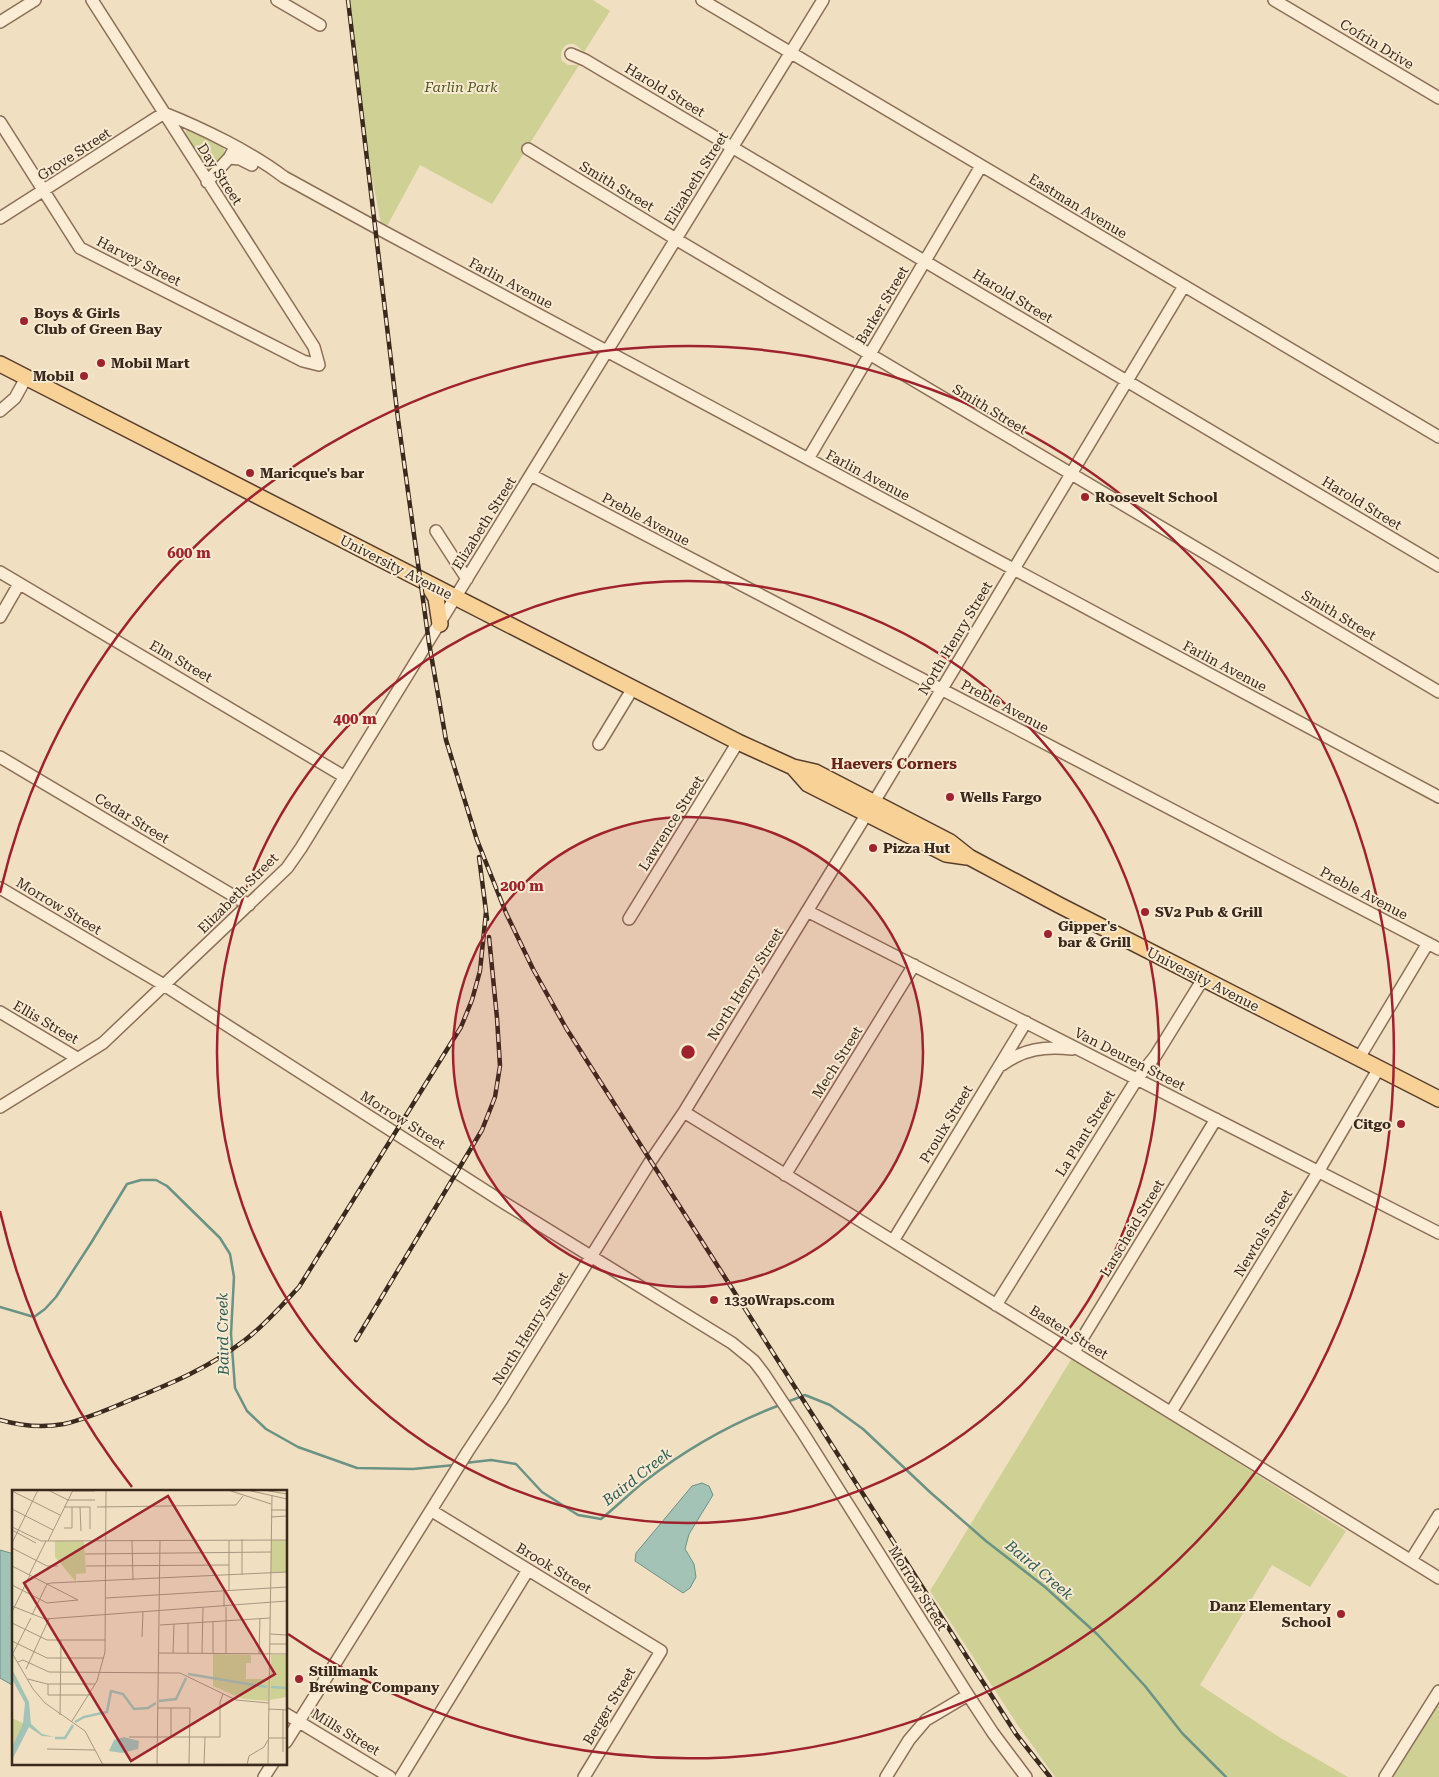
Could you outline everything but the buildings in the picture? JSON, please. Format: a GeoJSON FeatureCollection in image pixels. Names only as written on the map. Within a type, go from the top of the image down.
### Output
{"type":"FeatureCollection","features":[{"type":"Feature","properties":{"kind":"main road","name":"University Avenue"},"geometry":{"type":"LineString","coordinates":[[0,364],[738,742],[793,767],[808,784],[871,808],[946,854],[969,857],[1059,906],[1439,1099]]}},
{"type":"Feature","properties":{"kind":"main road"},"geometry":{"type":"LineString","coordinates":[[426,582],[436,598],[440,624]]}},
{"type":"Feature","properties":{"kind":"street"},"geometry":{"type":"LineString","coordinates":[[0,22],[35,0]]}},
{"type":"Feature","properties":{"kind":"street","name":"Day Street"},"geometry":{"type":"LineString","coordinates":[[92,0],[314,346],[319,365]]}},
{"type":"Feature","properties":{"kind":"street"},"geometry":{"type":"LineString","coordinates":[[277,0],[320,26]]}},
{"type":"Feature","properties":{"kind":"street","name":"Eastman Avenue"},"geometry":{"type":"LineString","coordinates":[[702,0],[1439,436]]}},
{"type":"Feature","properties":{"kind":"street","name":"Elizabeth Street"},"geometry":{"type":"LineString","coordinates":[[0,1107],[103,1043],[287,868],[346,777],[823,0]]}},
{"type":"Feature","properties":{"kind":"street","name":"Cofrin Drive"},"geometry":{"type":"LineString","coordinates":[[1274,0],[1439,98]]}},
{"type":"Feature","properties":{"kind":"street","name":"Harold Street"},"geometry":{"type":"LineString","coordinates":[[571,54],[585,60],[733,147],[1439,566]]}},
{"type":"Feature","properties":{"kind":"street","name":"Farlin Avenue"},"geometry":{"type":"LineString","coordinates":[[164,113],[191,123],[272,167],[284,177],[808,460],[1439,797]]}},
{"type":"Feature","properties":{"kind":"street","name":"Grove Street"},"geometry":{"type":"LineString","coordinates":[[0,218],[164,113]]}},
{"type":"Feature","properties":{"kind":"street","name":"Harvey Street"},"geometry":{"type":"LineString","coordinates":[[0,122],[80,248],[303,361],[319,365]]}},
{"type":"Feature","properties":{"kind":"street"},"geometry":{"type":"LineString","coordinates":[[207,182],[229,158],[235,147]]}},
{"type":"Feature","properties":{"kind":"street","name":"Smith Street"},"geometry":{"type":"LineString","coordinates":[[528,149],[676,240],[1439,692]]}},
{"type":"Feature","properties":{"kind":"street","name":"Farlin Avenue"},"geometry":{"type":"LineString","coordinates":[[229,158],[240,159],[269,173],[284,177]]}},
{"type":"Feature","properties":{"kind":"street","name":"Barker Street"},"geometry":{"type":"LineString","coordinates":[[808,460],[981,166]]}},
{"type":"Feature","properties":{"kind":"street","name":"North Henry Street"},"geometry":{"type":"LineString","coordinates":[[288,1739],[650,1162],[684,1112],[871,808],[1184,286]]}},
{"type":"Feature","properties":{"kind":"street"},"geometry":{"type":"LineString","coordinates":[[0,411],[15,398],[26,378]]}},
{"type":"Feature","properties":{"kind":"street","name":"Preble Avenue"},"geometry":{"type":"LineString","coordinates":[[531,475],[1439,949]]}},
{"type":"Feature","properties":{"kind":"street"},"geometry":{"type":"LineString","coordinates":[[436,531],[467,579]]}},
{"type":"Feature","properties":{"kind":"street","name":"Elm Street"},"geometry":{"type":"LineString","coordinates":[[0,572],[346,777]]}},
{"type":"Feature","properties":{"kind":"street"},"geometry":{"type":"LineString","coordinates":[[0,617],[19,584]]}},
{"type":"Feature","properties":{"kind":"street"},"geometry":{"type":"LineString","coordinates":[[599,744],[633,688]]}},
{"type":"Feature","properties":{"kind":"street","name":"Lawrence Street"},"geometry":{"type":"LineString","coordinates":[[629,919],[738,742]]}},
{"type":"Feature","properties":{"kind":"street","name":"Cedar Street"},"geometry":{"type":"LineString","coordinates":[[0,758],[249,905]]}},
{"type":"Feature","properties":{"kind":"street","name":"Morrow Street"},"geometry":{"type":"LineString","coordinates":[[0,888],[164,985],[402,1138],[732,1342],[754,1361],[968,1695],[993,1733],[1026,1777]]}},
{"type":"Feature","properties":{"kind":"street","name":"Van Deuren Street"},"geometry":{"type":"LineString","coordinates":[[807,911],[1439,1233]]}},
{"type":"Feature","properties":{"kind":"street"},"geometry":{"type":"LineString","coordinates":[[1358,1058],[1428,943]]}},
{"type":"Feature","properties":{"kind":"street","name":"Mech Street"},"geometry":{"type":"LineString","coordinates":[[785,1174],[914,966]]}},
{"type":"Feature","properties":{"kind":"street","name":"La Plant Street"},"geometry":{"type":"LineString","coordinates":[[996,1305],[1137,1079],[1156,1055],[1203,979]]}},
{"type":"Feature","properties":{"kind":"street","name":"Ellis Street"},"geometry":{"type":"LineString","coordinates":[[0,1012],[77,1058]]}},
{"type":"Feature","properties":{"kind":"street","name":"Proulx Street"},"geometry":{"type":"LineString","coordinates":[[893,1241],[1026,1022]]}},
{"type":"Feature","properties":{"kind":"street"},"geometry":{"type":"LineString","coordinates":[[994,1074],[1009,1060],[1018,1054],[1030,1050],[1057,1047],[1082,1051]]}},
{"type":"Feature","properties":{"kind":"street","name":"Newtols Street"},"geometry":{"type":"LineString","coordinates":[[1172,1412],[1379,1068]]}},
{"type":"Feature","properties":{"kind":"street","name":"Basten Street"},"geometry":{"type":"LineString","coordinates":[[684,1112],[1439,1578]]}},
{"type":"Feature","properties":{"kind":"street","name":"Larscheid Street"},"geometry":{"type":"LineString","coordinates":[[1074,1352],[1216,1119]]}},
{"type":"Feature","properties":{"kind":"street","name":"Brook Street"},"geometry":{"type":"LineString","coordinates":[[432,1511],[661,1651]]}},
{"type":"Feature","properties":{"kind":"street"},"geometry":{"type":"LineString","coordinates":[[1411,1560],[1439,1515]]}},
{"type":"Feature","properties":{"kind":"street"},"geometry":{"type":"LineString","coordinates":[[401,1777],[528,1570]]}},
{"type":"Feature","properties":{"kind":"street","name":"Berger Street"},"geometry":{"type":"LineString","coordinates":[[584,1777],[661,1651]]}},
{"type":"Feature","properties":{"kind":"street"},"geometry":{"type":"LineString","coordinates":[[1385,1777],[1439,1691]]}},
{"type":"Feature","properties":{"kind":"street"},"geometry":{"type":"LineString","coordinates":[[886,1777],[909,1740],[926,1720],[968,1695]]}},
{"type":"Feature","properties":{"kind":"street","name":"Mills Street"},"geometry":{"type":"LineString","coordinates":[[288,1715],[390,1777]]}},
{"type":"Feature","properties":{"kind":"street"},"geometry":{"type":"LineString","coordinates":[[264,1777],[272,1764]]}},
{"type":"Feature","properties":{"kind":"green space","name":"Farlin Park"},"geometry":{"type":"Polygon","coordinates":[[[348,0],[593,0],[610,11],[584,52],[574,44],[567,45],[563,49],[562,61],[568,65],[579,65],[492,204],[420,165],[387,226],[381,223],[368,158],[348,0]]]}},
{"type":"Feature","properties":{"kind":"green space"},"geometry":{"type":"Polygon","coordinates":[[[187,128],[221,144],[224,149],[224,157],[210,171],[185,135],[187,128]]]}},
{"type":"Feature","properties":{"kind":"green space"},"geometry":{"type":"Polygon","coordinates":[[[1072,1358],[1346,1531],[1310,1587],[1272,1565],[1200,1685],[1279,1737],[1348,1777],[1055,1777],[1017,1724],[930,1591],[1072,1358]]]}},
{"type":"Feature","properties":{"kind":"green space"},"geometry":{"type":"Polygon","coordinates":[[[1439,1704],[1439,1777],[1393,1777],[1439,1704]]]}},
{"type":"Feature","properties":{"kind":"shaded area"},"geometry":{"type":"Polygon","coordinates":[[[702,1483],[709,1486],[713,1495],[689,1534],[685,1549],[694,1564],[696,1577],[690,1588],[683,1593],[635,1561],[636,1553],[692,1486],[702,1483]]]}},
{"type":"Feature","properties":{"kind":"shaded area"},"geometry":{"type":"Polygon","coordinates":[[[0,1550],[12,1553],[12,1685],[0,1678],[0,1550]]]}},
{"type":"Feature","properties":{"kind":"waterway","name":"Baird Creek"},"geometry":{"type":"LineString","coordinates":[[0,1307],[34,1317],[45,1309],[56,1297],[127,1184],[141,1180],[156,1180],[167,1186],[220,1238],[230,1254],[234,1277],[231,1334],[235,1388],[247,1411],[266,1429],[298,1447],[357,1468],[413,1469],[455,1465]]}},
{"type":"Feature","properties":{"kind":"waterway","name":"Baird Creek"},"geometry":{"type":"LineString","coordinates":[[787,1402],[805,1395],[830,1405],[863,1429],[931,1493],[986,1541],[1045,1587],[1097,1634],[1145,1686],[1182,1733],[1226,1777]]}},
{"type":"Feature","properties":{"kind":"waterway","name":"Baird Creek"},"geometry":{"type":"LineString","coordinates":[[465,1463],[491,1460],[516,1464],[542,1492],[578,1515],[601,1519],[645,1481],[693,1448],[744,1420],[780,1405]]}},
{"type":"Feature","properties":{"kind":"railway"},"geometry":{"type":"LineString","coordinates":[[348,0],[398,419],[429,643],[446,740],[477,840],[506,913],[533,969],[566,1028],[1016,1734],[1050,1777]]}},
{"type":"Feature","properties":{"kind":"railway"},"geometry":{"type":"LineString","coordinates":[[479,857],[487,919]]}},
{"type":"Feature","properties":{"kind":"railway"},"geometry":{"type":"LineString","coordinates":[[0,1420],[16,1424],[48,1426],[64,1424],[96,1414],[189,1375],[231,1350],[273,1315],[299,1287],[461,1027],[472,1000],[480,971],[486,912]]}},
{"type":"Feature","properties":{"kind":"railway"},"geometry":{"type":"LineString","coordinates":[[356,1340],[482,1130],[495,1097],[500,1066],[489,937]]}},
{"type":"Feature","properties":{"kind":"place","name":"Boys & Girls Club of Green Bay"},"geometry":{"type":"Point","coordinates":[24,321]}},
{"type":"Feature","properties":{"kind":"place","name":"Mobil Mart"},"geometry":{"type":"Point","coordinates":[101,363]}},
{"type":"Feature","properties":{"kind":"place","name":"Mobil"},"geometry":{"type":"Point","coordinates":[84,376]}},
{"type":"Feature","properties":{"kind":"place","name":"Maricque's bar"},"geometry":{"type":"Point","coordinates":[250,473]}},
{"type":"Feature","properties":{"kind":"place","name":"Roosevelt School"},"geometry":{"type":"Point","coordinates":[1085,497]}},
{"type":"Feature","properties":{"kind":"place","name":"Wells Fargo"},"geometry":{"type":"Point","coordinates":[950,797]}},
{"type":"Feature","properties":{"kind":"place","name":"Pizza Hut"},"geometry":{"type":"Point","coordinates":[873,848]}},
{"type":"Feature","properties":{"kind":"place","name":"SV2 Pub & Grill"},"geometry":{"type":"Point","coordinates":[1145,912]}},
{"type":"Feature","properties":{"kind":"place","name":"Gipper's bar & Grill"},"geometry":{"type":"Point","coordinates":[1048,934]}},
{"type":"Feature","properties":{"kind":"place","name":"Citgo"},"geometry":{"type":"Point","coordinates":[1401,1124]}},
{"type":"Feature","properties":{"kind":"place","name":"1330Wraps.com"},"geometry":{"type":"Point","coordinates":[714,1300]}},
{"type":"Feature","properties":{"kind":"place","name":"Danz Elementary School"},"geometry":{"type":"Point","coordinates":[1341,1614]}},
{"type":"Feature","properties":{"kind":"place","name":"Stillmank Brewing Company"},"geometry":{"type":"Point","coordinates":[299,1679]}},
{"type":"Feature","properties":{"kind":"district","name":"Haevers Corners"},"geometry":{"type":"Point","coordinates":[894,764]}}]}
